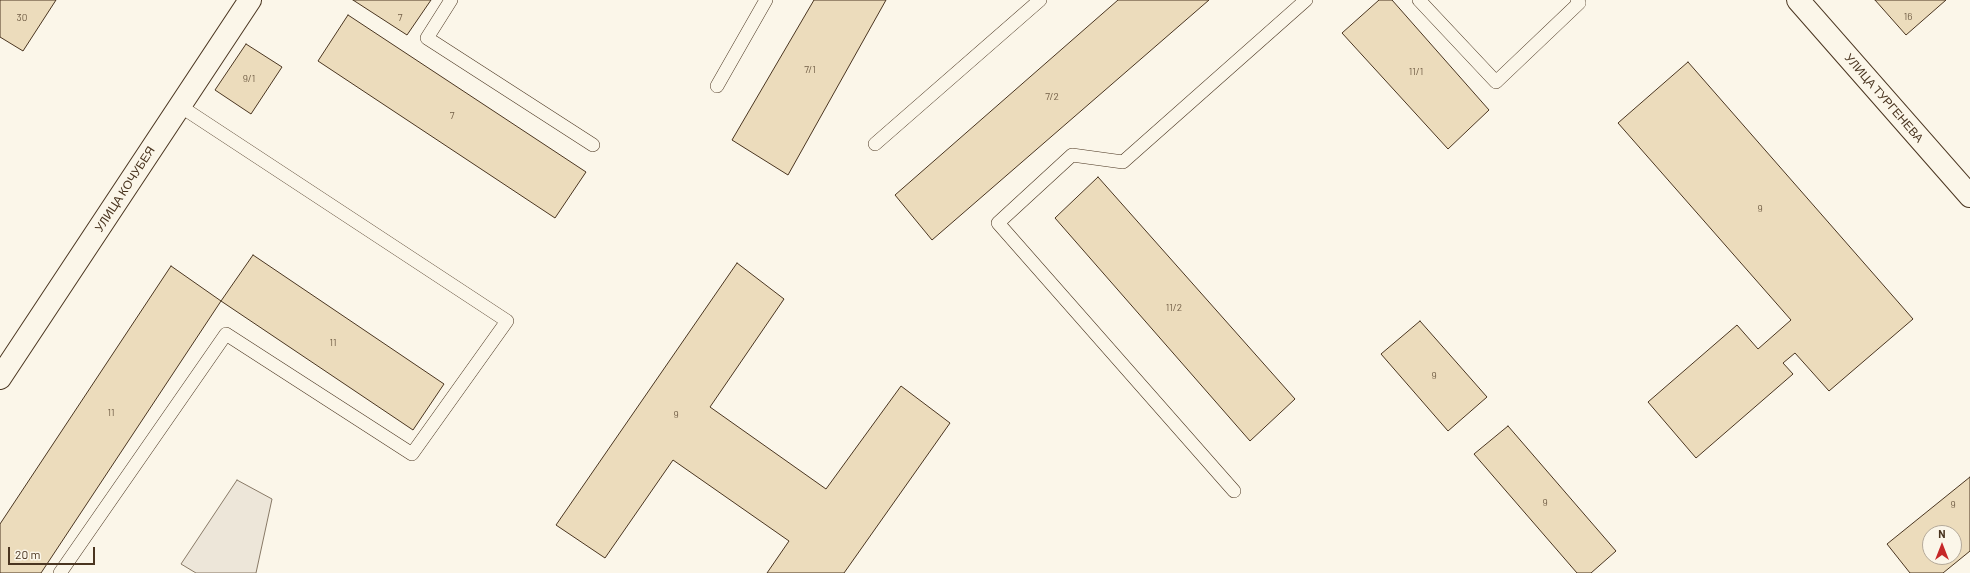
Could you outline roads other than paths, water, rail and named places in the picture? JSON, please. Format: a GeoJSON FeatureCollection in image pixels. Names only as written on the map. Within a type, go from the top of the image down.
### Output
{"type":"FeatureCollection","features":[{"type":"Feature","properties":{"kind":"main road","name":"УЛИЦА КОЧУБЕЯ"},"geometry":{"type":"LineString","coordinates":[[0,378],[250,0]]}},
{"type":"Feature","properties":{"kind":"main road","name":"УЛИЦА ТУРГЕНЕВА"},"geometry":{"type":"LineString","coordinates":[[1798,0],[1970,196]]}},
{"type":"Feature","properties":{"kind":"lane"},"geometry":{"type":"LineString","coordinates":[[451,0],[427,38],[593,145]]}},
{"type":"Feature","properties":{"kind":"lane"},"geometry":{"type":"LineString","coordinates":[[717,86],[766,0]]}},
{"type":"Feature","properties":{"kind":"lane"},"geometry":{"type":"LineString","coordinates":[[875,144],[1040,0]]}},
{"type":"Feature","properties":{"kind":"lane"},"geometry":{"type":"LineString","coordinates":[[1234,491],[998,223],[1072,155],[1123,162],[1306,0]]}},
{"type":"Feature","properties":{"kind":"lane"},"geometry":{"type":"LineString","coordinates":[[1419,0],[1496,82],[1579,3],[1577,0]]}},
{"type":"Feature","properties":{"kind":"lane"},"geometry":{"type":"LineString","coordinates":[[60,573],[226,334],[412,454],[507,321],[180,106]]}}]}
